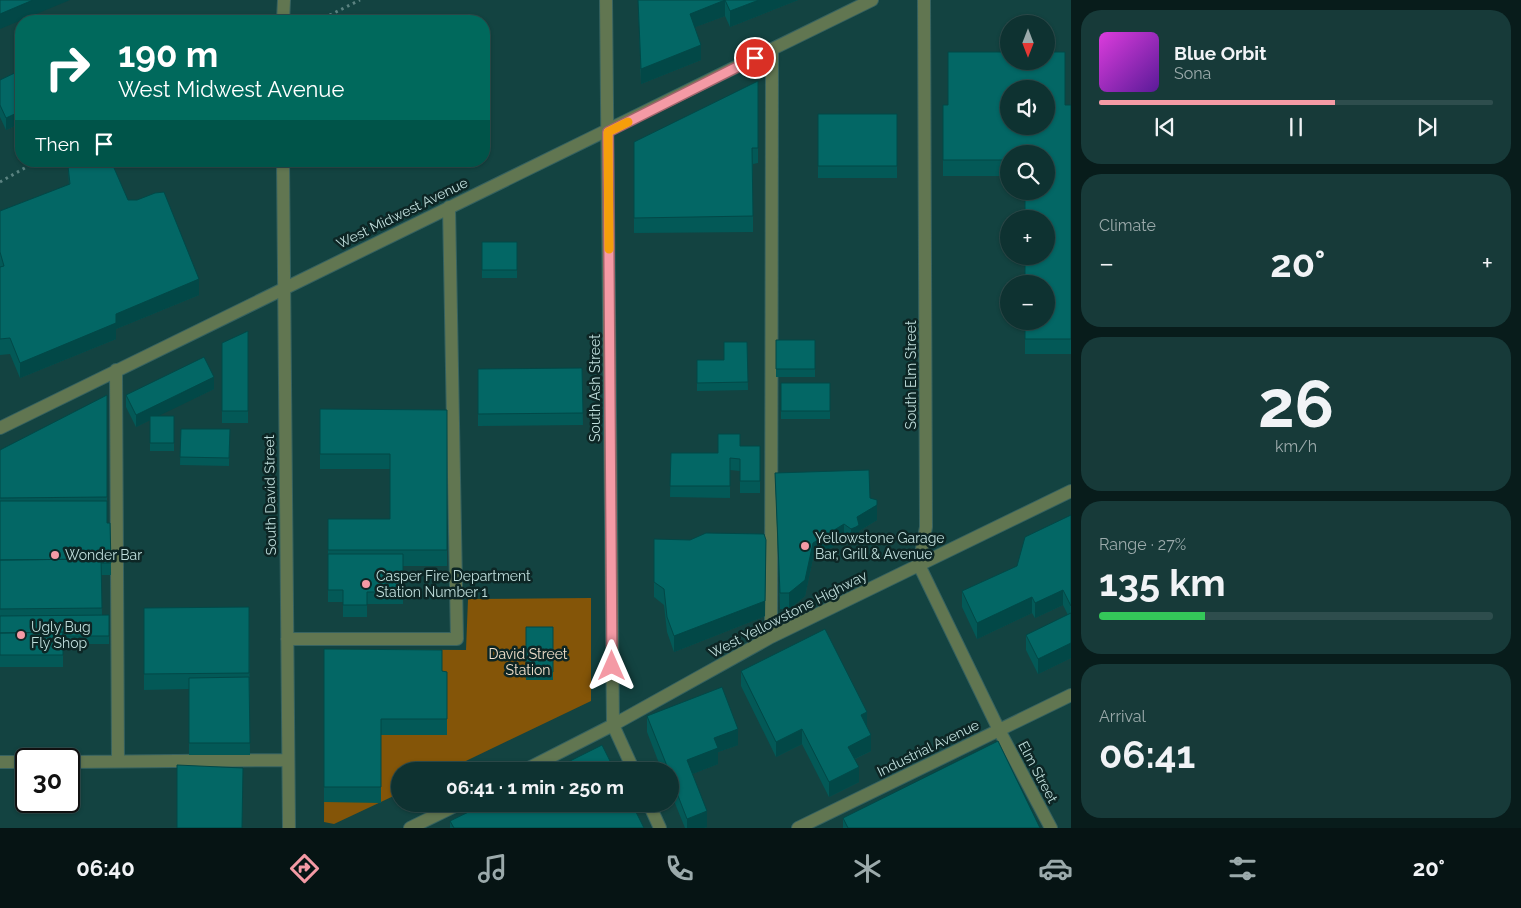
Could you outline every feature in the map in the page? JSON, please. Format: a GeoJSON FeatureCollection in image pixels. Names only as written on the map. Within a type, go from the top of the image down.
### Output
{"type":"FeatureCollection","features":[{"type":"Feature","properties":{"kind":"street"},"geometry":{"type":"LineString","coordinates":[[283,15],[284,0]]}},
{"type":"Feature","properties":{"kind":"street","name":"South Ash Street"},"geometry":{"type":"LineString","coordinates":[[606,0],[613,725],[630,762]]}},
{"type":"Feature","properties":{"kind":"street","name":"West Midwest Avenue"},"geometry":{"type":"LineString","coordinates":[[0,428],[282,287],[608,132],[872,0]]}},
{"type":"Feature","properties":{"kind":"street","name":"South Elm Street"},"geometry":{"type":"LineString","coordinates":[[919,565],[926,527],[924,0]]}},
{"type":"Feature","properties":{"kind":"street"},"geometry":{"type":"LineString","coordinates":[[771,637],[772,50]]}},
{"type":"Feature","properties":{"kind":"street","name":"South David Street"},"geometry":{"type":"LineString","coordinates":[[283,167],[282,287],[290,828]]}},
{"type":"Feature","properties":{"kind":"street"},"geometry":{"type":"LineString","coordinates":[[286,639],[457,639],[449,207]]}},
{"type":"Feature","properties":{"kind":"street"},"geometry":{"type":"LineString","coordinates":[[116,370],[118,762]]}},
{"type":"Feature","properties":{"kind":"street","name":"West Yellowstone Highway"},"geometry":{"type":"LineString","coordinates":[[541,762],[613,725],[771,637],[1071,491]]}},
{"type":"Feature","properties":{"kind":"street"},"geometry":{"type":"LineString","coordinates":[[919,565],[999,730]]}},
{"type":"Feature","properties":{"kind":"street","name":"Industrial Avenue"},"geometry":{"type":"LineString","coordinates":[[798,828],[1071,695]]}},
{"type":"Feature","properties":{"kind":"street","name":"Elm Street"},"geometry":{"type":"LineString","coordinates":[[999,730],[1051,828]]}},
{"type":"Feature","properties":{"kind":"street"},"geometry":{"type":"LineString","coordinates":[[80,762],[288,760]]}},
{"type":"Feature","properties":{"kind":"street"},"geometry":{"type":"LineString","coordinates":[[0,762],[15,762]]}},
{"type":"Feature","properties":{"kind":"street"},"geometry":{"type":"LineString","coordinates":[[410,828],[443,812]]}},
{"type":"Feature","properties":{"kind":"street"},"geometry":{"type":"LineString","coordinates":[[653,812],[660,828]]}},
{"type":"Feature","properties":{"kind":"path"},"geometry":{"type":"LineString","coordinates":[[330,15],[360,0]]}},
{"type":"Feature","properties":{"kind":"path"},"geometry":{"type":"LineString","coordinates":[[0,182],[26,167]]}},
{"type":"Feature","properties":{"kind":"green space","name":"David Street Station"},"geometry":{"type":"Polygon","coordinates":[[[591,598],[591,701],[464,762],[391,762],[391,797],[334,824],[324,822],[325,649],[466,650],[468,599],[591,598]]]}},
{"type":"Feature","properties":{"kind":"building"},"geometry":{"type":"Polygon","coordinates":[[[0,0],[33,0],[0,14],[0,0]]]}},
{"type":"Feature","properties":{"kind":"building"},"geometry":{"type":"Polygon","coordinates":[[[638,0],[725,0],[690,14],[701,45],[641,69],[638,0]]]}},
{"type":"Feature","properties":{"kind":"building"},"geometry":{"type":"Polygon","coordinates":[[[725,0],[759,0],[730,11],[725,0]]]}},
{"type":"Feature","properties":{"kind":"building"},"geometry":{"type":"Polygon","coordinates":[[[948,52],[1000,52],[1000,70],[1055,70],[1055,52],[1065,52],[1065,105],[1071,105],[1071,339],[1025,339],[1025,330],[1055,330],[1055,275],[1025,275],[1025,265],[1055,265],[1055,210],[1025,210],[1025,200],[1055,200],[1055,145],[1000,145],[1000,160],[943,160],[943,105],[948,105],[948,52]]]}},
{"type":"Feature","properties":{"kind":"building"},"geometry":{"type":"Polygon","coordinates":[[[15,73],[15,114],[6,118],[0,105],[0,80],[15,73]]]}},
{"type":"Feature","properties":{"kind":"building"},"geometry":{"type":"Polygon","coordinates":[[[758,81],[758,148],[752,148],[753,216],[634,218],[634,142],[758,81]]]}},
{"type":"Feature","properties":{"kind":"building"},"geometry":{"type":"Polygon","coordinates":[[[818,114],[897,114],[897,166],[818,166],[818,114]]]}},
{"type":"Feature","properties":{"kind":"building"},"geometry":{"type":"Polygon","coordinates":[[[68,167],[114,167],[128,200],[137,200],[155,193],[164,192],[199,279],[116,314],[116,323],[20,363],[10,338],[0,339],[0,267],[4,266],[0,252],[0,211],[70,184],[68,167]]]}},
{"type":"Feature","properties":{"kind":"building"},"geometry":{"type":"Polygon","coordinates":[[[482,242],[517,242],[517,270],[482,270],[482,242]]]}},
{"type":"Feature","properties":{"kind":"building"},"geometry":{"type":"Polygon","coordinates":[[[248,331],[248,411],[222,411],[222,343],[248,331]]]}},
{"type":"Feature","properties":{"kind":"building"},"geometry":{"type":"Polygon","coordinates":[[[776,340],[815,340],[815,369],[776,369],[776,340]]]}},
{"type":"Feature","properties":{"kind":"building"},"geometry":{"type":"Polygon","coordinates":[[[724,342],[747,342],[748,382],[697,383],[697,360],[724,360],[724,342]]]}},
{"type":"Feature","properties":{"kind":"building"},"geometry":{"type":"Polygon","coordinates":[[[204,357],[214,377],[136,415],[126,395],[204,357]]]}},
{"type":"Feature","properties":{"kind":"building"},"geometry":{"type":"Polygon","coordinates":[[[582,368],[583,413],[478,414],[478,369],[582,368]]]}},
{"type":"Feature","properties":{"kind":"building"},"geometry":{"type":"Polygon","coordinates":[[[781,383],[830,383],[830,411],[781,411],[781,383]]]}},
{"type":"Feature","properties":{"kind":"building"},"geometry":{"type":"Polygon","coordinates":[[[107,395],[107,497],[0,498],[0,450],[107,395]]]}},
{"type":"Feature","properties":{"kind":"building"},"geometry":{"type":"Polygon","coordinates":[[[320,409],[447,410],[447,550],[328,550],[328,519],[390,519],[390,454],[320,454],[320,409]]]}},
{"type":"Feature","properties":{"kind":"building"},"geometry":{"type":"Polygon","coordinates":[[[150,416],[174,416],[174,443],[150,443],[150,416]]]}},
{"type":"Feature","properties":{"kind":"building"},"geometry":{"type":"Polygon","coordinates":[[[181,429],[230,429],[229,458],[180,457],[181,429]]]}},
{"type":"Feature","properties":{"kind":"building"},"geometry":{"type":"Polygon","coordinates":[[[718,434],[740,434],[740,446],[760,446],[760,481],[740,481],[740,459],[730,458],[730,486],[670,486],[671,453],[718,453],[718,434]]]}},
{"type":"Feature","properties":{"kind":"building","name":"Yellowstone Garage Bar, Grill & Avenue"},"geometry":{"type":"Polygon","coordinates":[[[869,470],[870,498],[877,500],[877,505],[857,517],[859,525],[856,527],[851,529],[844,524],[813,543],[805,580],[789,593],[780,593],[775,473],[869,470]]]}},
{"type":"Feature","properties":{"kind":"building"},"geometry":{"type":"Polygon","coordinates":[[[0,501],[107,501],[107,523],[110,523],[111,563],[101,563],[101,559],[0,560],[0,501]]]}},
{"type":"Feature","properties":{"kind":"building"},"geometry":{"type":"Polygon","coordinates":[[[1071,515],[1071,606],[1063,590],[1035,603],[1032,597],[977,623],[962,591],[1017,566],[1025,537],[1071,515]]]}},
{"type":"Feature","properties":{"kind":"building"},"geometry":{"type":"Polygon","coordinates":[[[706,533],[764,534],[766,540],[765,601],[674,636],[667,617],[664,589],[654,582],[654,539],[690,540],[706,533]]]}},
{"type":"Feature","properties":{"kind":"building","name":"Casper Fire Department Station Number 1"},"geometry":{"type":"Polygon","coordinates":[[[328,554],[403,554],[403,592],[367,592],[367,605],[343,605],[343,590],[328,590],[328,554]]]}},
{"type":"Feature","properties":{"kind":"building"},"geometry":{"type":"Polygon","coordinates":[[[101,559],[102,608],[0,609],[0,560],[101,559]]]}},
{"type":"Feature","properties":{"kind":"building"},"geometry":{"type":"Polygon","coordinates":[[[249,607],[249,673],[144,674],[144,608],[249,607]]]}},
{"type":"Feature","properties":{"kind":"building"},"geometry":{"type":"Polygon","coordinates":[[[1071,613],[1071,643],[1038,659],[1026,635],[1071,613]]]}},
{"type":"Feature","properties":{"kind":"building"},"geometry":{"type":"Polygon","coordinates":[[[109,615],[109,636],[63,636],[63,632],[0,633],[0,616],[109,615]]]}},
{"type":"Feature","properties":{"kind":"building"},"geometry":{"type":"Polygon","coordinates":[[[526,627],[553,627],[553,672],[526,672],[526,627]]]}},
{"type":"Feature","properties":{"kind":"building"},"geometry":{"type":"Polygon","coordinates":[[[825,629],[867,712],[861,715],[871,735],[848,747],[859,767],[829,782],[802,729],[776,742],[741,671],[825,629]]]}},
{"type":"Feature","properties":{"kind":"building"},"geometry":{"type":"Polygon","coordinates":[[[63,632],[63,655],[0,655],[0,633],[63,632]]]}},
{"type":"Feature","properties":{"kind":"building"},"geometry":{"type":"Polygon","coordinates":[[[324,649],[442,650],[442,671],[447,672],[447,719],[381,719],[381,787],[324,787],[324,649]]]}},
{"type":"Feature","properties":{"kind":"building"},"geometry":{"type":"Polygon","coordinates":[[[249,677],[250,743],[189,743],[189,678],[249,677]]]}},
{"type":"Feature","properties":{"kind":"building"},"geometry":{"type":"Polygon","coordinates":[[[722,687],[738,729],[714,738],[718,748],[687,760],[707,811],[687,819],[679,798],[679,762],[665,762],[647,716],[722,687]]]}},
{"type":"Feature","properties":{"kind":"building"},"geometry":{"type":"Polygon","coordinates":[[[998,741],[1040,828],[848,828],[843,818],[998,741]]]}},
{"type":"Feature","properties":{"kind":"building"},"geometry":{"type":"Polygon","coordinates":[[[602,745],[610,762],[568,762],[602,745]]]}},
{"type":"Feature","properties":{"kind":"building"},"geometry":{"type":"Polygon","coordinates":[[[177,765],[243,768],[242,828],[177,828],[177,765]]]}},
{"type":"Feature","properties":{"kind":"building"},"geometry":{"type":"Polygon","coordinates":[[[469,812],[636,812],[644,828],[454,828],[450,821],[469,812]]]}},
{"type":"Feature","properties":{"kind":"slow traffic"},"geometry":{"type":"LineString","coordinates":[[609,249],[608,132],[628,122]]}},
{"type":"Feature","properties":{"kind":"place","name":"Yellowstone Garage Bar, Grill & Avenue"},"geometry":{"type":"Point","coordinates":[805,546]}},
{"type":"Feature","properties":{"kind":"place","name":"Wonder Bar"},"geometry":{"type":"Point","coordinates":[55,555]}},
{"type":"Feature","properties":{"kind":"place","name":"Casper Fire Department Station Number 1"},"geometry":{"type":"Point","coordinates":[366,584]}},
{"type":"Feature","properties":{"kind":"place","name":"Ugly Bug Fly Shop"},"geometry":{"type":"Point","coordinates":[21,635]}},
{"type":"Feature","properties":{"kind":"route"},"geometry":{"type":"LineString","coordinates":[[612,666],[608,132],[755,58]]}}]}
